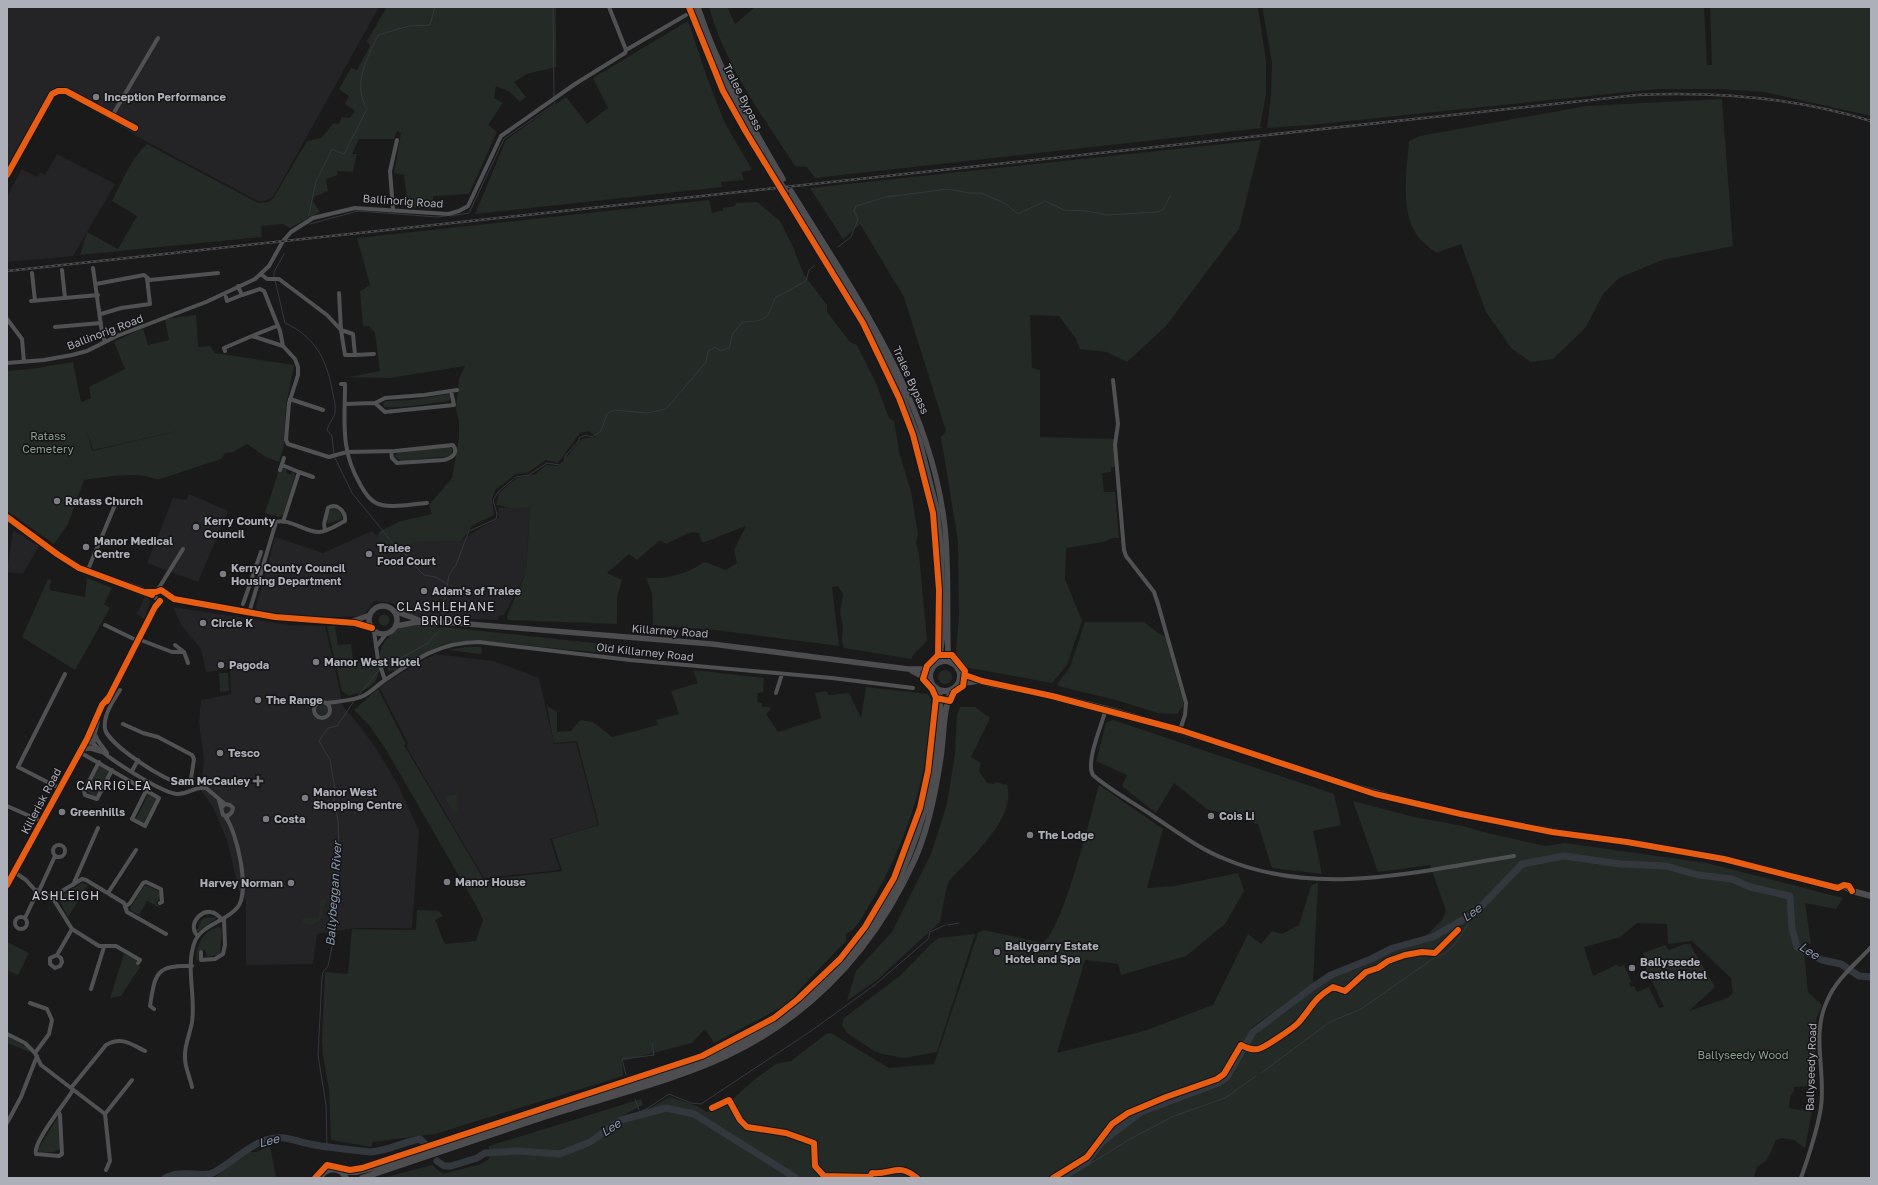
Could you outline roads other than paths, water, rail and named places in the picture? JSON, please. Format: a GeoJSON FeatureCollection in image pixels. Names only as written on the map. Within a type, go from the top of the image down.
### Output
{"type":"FeatureCollection","features":[{"type":"Feature","properties":{"kind":"highway"},"geometry":{"type":"LineString","coordinates":[[362,1178],[425,1154],[715,1056],[750,1038],[776,1022],[825,982],[843,963],[876,920],[909,858],[924,813],[932,777],[939,729],[940,703],[939,690],[931,681],[932,669],[939,662],[952,663],[964,675],[982,681],[1106,709],[1180,730],[1375,794],[1447,811],[1552,832],[1627,842],[1719,858],[1838,888],[1844,887],[1852,891],[1871,896]]}},
{"type":"Feature","properties":{"kind":"highway"},"geometry":{"type":"LineString","coordinates":[[958,669],[960,676],[958,684]]}},
{"type":"Feature","properties":{"kind":"highway"},"geometry":{"type":"LineString","coordinates":[[939,690],[946,691],[952,689],[958,684],[982,681]]}},
{"type":"Feature","properties":{"kind":"highway"},"geometry":{"type":"LineString","coordinates":[[437,1150],[703,1066],[753,1042],[779,1026],[819,995],[848,966],[880,925],[915,858],[929,816],[938,778],[947,700],[952,689]]}},
{"type":"Feature","properties":{"kind":"highway"},"geometry":{"type":"LineString","coordinates":[[320,1178],[328,1170],[333,1169],[342,1172],[367,1170],[425,1154]]}},
{"type":"Feature","properties":{"kind":"highway"},"geometry":{"type":"LineString","coordinates":[[342,1172],[346,1178]]}},
{"type":"Feature","properties":{"kind":"main road","name":"Tralee Bypass"},"geometry":{"type":"LineString","coordinates":[[692,7],[700,29],[728,92],[780,179],[871,319],[906,388],[926,443],[939,493],[944,527],[948,582],[948,652],[952,663]]}},
{"type":"Feature","properties":{"kind":"main road","name":"Tralee Bypass"},"geometry":{"type":"LineString","coordinates":[[698,7],[716,56],[733,92],[780,179]]}},
{"type":"Feature","properties":{"kind":"main road","name":"Tralee Bypass"},"geometry":{"type":"LineString","coordinates":[[788,191],[865,319],[899,387],[920,442],[937,510],[941,547],[943,634],[939,662]]}},
{"type":"Feature","properties":{"kind":"main road"},"geometry":{"type":"LineString","coordinates":[[7,517],[57,554],[87,572],[160,596],[249,613],[307,620],[346,622],[386,634],[392,631],[396,626],[397,616],[394,611],[389,607],[380,606],[374,609],[370,615],[370,623],[373,629]]}},
{"type":"Feature","properties":{"kind":"main road","name":"Killerisk Road"},"geometry":{"type":"LineString","coordinates":[[7,885],[59,788],[81,750],[92,738],[98,720],[109,697],[160,596]]}},
{"type":"Feature","properties":{"kind":"main road","name":"Killarney Road"},"geometry":{"type":"LineString","coordinates":[[394,611],[429,622]]}},
{"type":"Feature","properties":{"kind":"main road"},"geometry":{"type":"LineString","coordinates":[[346,622],[370,615]]}},
{"type":"Feature","properties":{"kind":"main road","name":"Killarney Road"},"geometry":{"type":"LineString","coordinates":[[396,626],[407,623],[429,622],[712,644],[908,669],[932,669]]}},
{"type":"Feature","properties":{"kind":"main road","name":"Killarney Road"},"geometry":{"type":"LineString","coordinates":[[908,669],[921,674],[931,681]]}},
{"type":"Feature","properties":{"kind":"main road"},"geometry":{"type":"LineString","coordinates":[[81,750],[91,748],[101,751]]}},
{"type":"Feature","properties":{"kind":"street"},"geometry":{"type":"LineString","coordinates":[[609,7],[626,50]]}},
{"type":"Feature","properties":{"kind":"street","name":"Ballinorig Road"},"geometry":{"type":"LineString","coordinates":[[7,363],[72,356],[206,302],[260,274],[269,266],[283,241],[291,232],[306,221],[319,216],[356,208],[392,209],[448,214],[459,211],[468,206],[501,136],[575,84],[625,53],[626,50],[686,15]]}},
{"type":"Feature","properties":{"kind":"street"},"geometry":{"type":"LineString","coordinates":[[112,116],[158,38]]}},
{"type":"Feature","properties":{"kind":"street"},"geometry":{"type":"LineString","coordinates":[[7,175],[54,92],[66,91],[135,128]]}},
{"type":"Feature","properties":{"kind":"street"},"geometry":{"type":"LineString","coordinates":[[392,209],[390,171],[396,140]]}},
{"type":"Feature","properties":{"kind":"street"},"geometry":{"type":"LineString","coordinates":[[93,268],[105,342]]}},
{"type":"Feature","properties":{"kind":"street"},"geometry":{"type":"LineString","coordinates":[[62,270],[65,298]]}},
{"type":"Feature","properties":{"kind":"street"},"geometry":{"type":"LineString","coordinates":[[32,273],[33,301],[98,295]]}},
{"type":"Feature","properties":{"kind":"street"},"geometry":{"type":"LineString","coordinates":[[96,284],[144,275],[150,280],[218,273]]}},
{"type":"Feature","properties":{"kind":"street"},"geometry":{"type":"LineString","coordinates":[[260,274],[267,279],[279,279],[327,315],[341,330],[353,334],[355,355]]}},
{"type":"Feature","properties":{"kind":"street"},"geometry":{"type":"LineString","coordinates":[[101,314],[120,308],[150,304],[147,278]]}},
{"type":"Feature","properties":{"kind":"street"},"geometry":{"type":"LineString","coordinates":[[238,286],[242,295]]}},
{"type":"Feature","properties":{"kind":"street"},"geometry":{"type":"LineString","coordinates":[[226,296],[227,301],[260,289],[264,291],[278,326],[283,346],[295,359],[298,367],[298,376],[290,399],[286,440],[288,444],[329,457],[346,452],[391,451],[453,444],[455,448],[455,454],[452,458],[444,460],[397,463],[392,458],[391,451]]}},
{"type":"Feature","properties":{"kind":"street"},"geometry":{"type":"LineString","coordinates":[[339,293],[341,330],[345,355],[374,354]]}},
{"type":"Feature","properties":{"kind":"street"},"geometry":{"type":"LineString","coordinates":[[7,319],[22,339],[24,362]]}},
{"type":"Feature","properties":{"kind":"street"},"geometry":{"type":"LineString","coordinates":[[55,327],[101,323]]}},
{"type":"Feature","properties":{"kind":"street"},"geometry":{"type":"LineString","coordinates":[[225,351],[224,348],[278,326]]}},
{"type":"Feature","properties":{"kind":"street"},"geometry":{"type":"LineString","coordinates":[[252,336],[283,346]]}},
{"type":"Feature","properties":{"kind":"street"},"geometry":{"type":"LineString","coordinates":[[1113,380],[1118,424],[1115,445],[1124,550],[1154,592],[1158,604],[1186,703],[1185,715],[1180,730]]}},
{"type":"Feature","properties":{"kind":"street"},"geometry":{"type":"LineString","coordinates":[[341,384],[345,384],[344,434],[346,452],[350,467],[364,491],[372,500],[380,505],[394,506],[427,503]]}},
{"type":"Feature","properties":{"kind":"street"},"geometry":{"type":"LineString","coordinates":[[345,404],[375,403],[384,398],[424,395],[457,390]]}},
{"type":"Feature","properties":{"kind":"street"},"geometry":{"type":"LineString","coordinates":[[375,403],[385,412],[454,405],[451,391]]}},
{"type":"Feature","properties":{"kind":"street"},"geometry":{"type":"LineString","coordinates":[[290,399],[323,410]]}},
{"type":"Feature","properties":{"kind":"street"},"geometry":{"type":"LineString","coordinates":[[280,470],[284,458]]}},
{"type":"Feature","properties":{"kind":"street"},"geometry":{"type":"LineString","coordinates":[[282,465],[313,478]]}},
{"type":"Feature","properties":{"kind":"street"},"geometry":{"type":"LineString","coordinates":[[283,522],[300,472]]}},
{"type":"Feature","properties":{"kind":"street"},"geometry":{"type":"LineString","coordinates":[[87,572],[115,505],[120,500],[137,502]]}},
{"type":"Feature","properties":{"kind":"street"},"geometry":{"type":"LineString","coordinates":[[249,613],[276,523],[283,522],[317,532],[325,530],[345,522],[343,514],[338,507],[334,505],[328,508],[324,524],[325,530]]}},
{"type":"Feature","properties":{"kind":"street"},"geometry":{"type":"LineString","coordinates":[[160,596],[164,582],[183,549]]}},
{"type":"Feature","properties":{"kind":"street"},"geometry":{"type":"LineString","coordinates":[[243,604],[261,552]]}},
{"type":"Feature","properties":{"kind":"street"},"geometry":{"type":"LineString","coordinates":[[254,571],[261,573]]}},
{"type":"Feature","properties":{"kind":"street"},"geometry":{"type":"LineString","coordinates":[[160,596],[164,582]]}},
{"type":"Feature","properties":{"kind":"street"},"geometry":{"type":"LineString","coordinates":[[105,625],[138,640],[172,652],[184,652]]}},
{"type":"Feature","properties":{"kind":"street"},"geometry":{"type":"LineString","coordinates":[[373,629],[380,665],[385,680]]}},
{"type":"Feature","properties":{"kind":"street"},"geometry":{"type":"LineString","coordinates":[[376,647],[386,634]]}},
{"type":"Feature","properties":{"kind":"street","name":"Old Killarney Road"},"geometry":{"type":"LineString","coordinates":[[326,703],[366,695],[385,680],[437,649],[465,642],[913,688]]}},
{"type":"Feature","properties":{"kind":"street"},"geometry":{"type":"LineString","coordinates":[[174,645],[184,652],[188,663]]}},
{"type":"Feature","properties":{"kind":"street"},"geometry":{"type":"LineString","coordinates":[[59,788],[18,767],[66,674]]}},
{"type":"Feature","properties":{"kind":"street"},"geometry":{"type":"LineString","coordinates":[[776,694],[782,674]]}},
{"type":"Feature","properties":{"kind":"street"},"geometry":{"type":"LineString","coordinates":[[120,690],[107,714],[106,731],[109,738],[120,748],[168,779],[180,784],[186,783],[191,779],[194,759],[192,755],[158,737],[143,733],[123,724]]}},
{"type":"Feature","properties":{"kind":"street"},"geometry":{"type":"LineString","coordinates":[[330,708],[326,703],[317,704],[314,708],[316,715],[320,718],[326,717],[330,713],[330,708],[339,701]]}},
{"type":"Feature","properties":{"kind":"street"},"geometry":{"type":"LineString","coordinates":[[1106,709],[1092,757],[1091,771],[1093,775],[1178,832],[1225,859],[1271,872],[1337,880],[1381,877],[1514,856]]}},
{"type":"Feature","properties":{"kind":"street"},"geometry":{"type":"LineString","coordinates":[[92,738],[101,751],[159,787],[180,794],[200,787],[211,790],[224,806],[232,807],[230,822]]}},
{"type":"Feature","properties":{"kind":"street"},"geometry":{"type":"LineString","coordinates":[[92,738],[108,755]]}},
{"type":"Feature","properties":{"kind":"street"},"geometry":{"type":"LineString","coordinates":[[81,750],[159,798],[145,826],[132,819],[146,791]]}},
{"type":"Feature","properties":{"kind":"street"},"geometry":{"type":"LineString","coordinates":[[132,771],[138,760]]}},
{"type":"Feature","properties":{"kind":"street"},"geometry":{"type":"LineString","coordinates":[[99,762],[84,791],[85,794],[97,800],[112,770]]}},
{"type":"Feature","properties":{"kind":"street"},"geometry":{"type":"LineString","coordinates":[[132,782],[136,774]]}},
{"type":"Feature","properties":{"kind":"street"},"geometry":{"type":"LineString","coordinates":[[7,806],[41,821]]}},
{"type":"Feature","properties":{"kind":"street"},"geometry":{"type":"LineString","coordinates":[[192,1087],[185,1058],[185,1050],[192,1022],[192,950],[198,936],[239,907],[243,895],[240,853],[230,822],[221,813],[224,806]]}},
{"type":"Feature","properties":{"kind":"street"},"geometry":{"type":"LineString","coordinates":[[225,816],[231,814]]}},
{"type":"Feature","properties":{"kind":"street"},"geometry":{"type":"LineString","coordinates":[[73,884],[98,828]]}},
{"type":"Feature","properties":{"kind":"street"},"geometry":{"type":"LineString","coordinates":[[108,893],[136,850]]}},
{"type":"Feature","properties":{"kind":"street"},"geometry":{"type":"LineString","coordinates":[[25,918],[37,891],[56,856]]}},
{"type":"Feature","properties":{"kind":"street"},"geometry":{"type":"LineString","coordinates":[[14,872],[26,880],[37,891],[52,897],[72,929],[99,946],[116,946],[140,960],[138,963]]}},
{"type":"Feature","properties":{"kind":"street"},"geometry":{"type":"LineString","coordinates":[[52,897],[82,879],[86,880],[124,903],[127,912],[166,934]]}},
{"type":"Feature","properties":{"kind":"street"},"geometry":{"type":"LineString","coordinates":[[125,907],[130,903],[143,883],[146,882],[161,889],[162,902],[160,903]]}},
{"type":"Feature","properties":{"kind":"street"},"geometry":{"type":"LineString","coordinates":[[198,936],[194,931],[193,926],[201,914],[206,912],[214,912],[223,919],[225,945],[223,954],[216,959],[201,960],[201,952]]}},
{"type":"Feature","properties":{"kind":"street"},"geometry":{"type":"LineString","coordinates":[[57,955],[72,929]]}},
{"type":"Feature","properties":{"kind":"street"},"geometry":{"type":"LineString","coordinates":[[91,989],[104,947]]}},
{"type":"Feature","properties":{"kind":"street","name":"Ballyseedy Road"},"geometry":{"type":"LineString","coordinates":[[1801,1178],[1821,1107],[1819,1034],[1822,1014],[1834,987],[1844,974],[1871,947]]}},
{"type":"Feature","properties":{"kind":"street"},"geometry":{"type":"LineString","coordinates":[[154,1009],[150,1006],[154,982],[159,973],[168,966],[192,966]]}},
{"type":"Feature","properties":{"kind":"street"},"geometry":{"type":"LineString","coordinates":[[7,1123],[21,1096],[36,1054],[49,1034],[52,1020],[47,1009],[30,1003]]}},
{"type":"Feature","properties":{"kind":"street"},"geometry":{"type":"LineString","coordinates":[[7,1034],[21,1039],[36,1054],[41,1065],[105,1114]]}},
{"type":"Feature","properties":{"kind":"street"},"geometry":{"type":"LineString","coordinates":[[58,1111],[60,1115],[62,1154],[59,1156],[36,1154],[36,1146],[58,1111],[72,1089],[106,1044],[112,1041],[124,1040],[145,1051]]}},
{"type":"Feature","properties":{"kind":"street"},"geometry":{"type":"LineString","coordinates":[[106,1170],[110,1161],[105,1114],[132,1080]]}},
{"type":"Feature","properties":{"kind":"waterway"},"geometry":{"type":"LineString","coordinates":[[309,215],[316,181],[332,149],[344,154],[367,109],[363,100],[361,81],[366,62],[378,35],[409,26],[430,25],[435,7]]}},
{"type":"Feature","properties":{"kind":"waterway","name":"Ballybeggan River"},"geometry":{"type":"LineString","coordinates":[[553,7],[554,96]]}},
{"type":"Feature","properties":{"kind":"waterway","name":"Ballybeggan River"},"geometry":{"type":"LineString","coordinates":[[450,216],[469,213],[504,139],[555,104],[554,102]]}},
{"type":"Feature","properties":{"kind":"waterway"},"geometry":{"type":"LineString","coordinates":[[838,247],[851,237],[858,219],[854,211],[856,206],[886,197],[948,189],[969,193],[981,193],[1006,204],[1018,214],[1045,201],[1064,210],[1086,211],[1107,215],[1157,212],[1163,210],[1170,196]]}},
{"type":"Feature","properties":{"kind":"waterway","name":"Ballybeggan River"},"geometry":{"type":"LineString","coordinates":[[310,224],[358,211],[437,217],[446,216]]}},
{"type":"Feature","properties":{"kind":"waterway","name":"Ballybeggan River"},"geometry":{"type":"LineString","coordinates":[[274,277],[274,272],[284,254]]}},
{"type":"Feature","properties":{"kind":"waterway"},"geometry":{"type":"LineString","coordinates":[[442,615],[449,575],[456,565],[469,531],[496,519],[497,514],[493,500],[499,491],[516,477],[529,475],[547,463],[560,465],[565,461],[565,456],[579,441],[579,438],[585,435],[592,437],[601,431],[607,414],[614,410],[647,413],[666,409],[706,362],[708,351],[715,347],[721,351],[729,348],[733,333],[743,322],[757,321],[765,318],[768,315],[775,298],[806,281],[809,270],[814,266]]}},
{"type":"Feature","properties":{"kind":"waterway","name":"Ballybeggan River"},"geometry":{"type":"LineString","coordinates":[[275,280],[285,323],[304,334],[311,341],[326,367],[335,406],[334,416],[327,430],[332,436],[334,455]]}},
{"type":"Feature","properties":{"kind":"waterway","name":"Ballybeggan River"},"geometry":{"type":"LineString","coordinates":[[335,458],[352,493],[396,547],[410,558],[414,565],[424,575],[436,577],[447,584]]}},
{"type":"Feature","properties":{"kind":"waterway","name":"Ballybeggan River"},"geometry":{"type":"LineString","coordinates":[[383,668],[428,643],[440,630]]}},
{"type":"Feature","properties":{"kind":"waterway","name":"Ballybeggan River"},"geometry":{"type":"LineString","coordinates":[[357,697],[380,669]]}},
{"type":"Feature","properties":{"kind":"waterway","name":"Ballybeggan River"},"geometry":{"type":"LineString","coordinates":[[327,1147],[326,1105],[318,1055],[322,977],[323,972],[328,966],[333,942],[339,858],[338,820],[334,800],[335,789],[330,760],[319,741],[328,728],[337,726],[354,701]]}},
{"type":"Feature","properties":{"kind":"waterway","name":"Lee"},"geometry":{"type":"LineString","coordinates":[[1061,1178],[1086,1163],[1102,1142],[1141,1112],[1218,1083],[1227,1077],[1253,1032],[1313,987],[1331,975],[1371,959],[1393,948],[1433,937],[1476,912],[1522,864],[1564,856],[1621,864],[1666,866],[1698,875],[1732,879],[1750,887],[1790,896],[1792,929],[1797,947],[1822,960],[1841,964],[1859,976],[1871,977]]}},
{"type":"Feature","properties":{"kind":"waterway"},"geometry":{"type":"LineString","coordinates":[[1261,1073],[1330,1022],[1361,1009],[1434,958],[1448,951],[1454,945],[1476,912]]}},
{"type":"Feature","properties":{"kind":"waterway"},"geometry":{"type":"LineString","coordinates":[[947,925],[959,923]]}},
{"type":"Feature","properties":{"kind":"waterway"},"geometry":{"type":"LineString","coordinates":[[621,1120],[648,1108],[669,1094],[691,1103],[701,1104],[811,1031],[876,984],[928,939],[930,932],[945,925]]}},
{"type":"Feature","properties":{"kind":"waterway"},"geometry":{"type":"LineString","coordinates":[[626,1075],[622,1059],[654,1055],[652,1043]]}},
{"type":"Feature","properties":{"kind":"waterway"},"geometry":{"type":"LineString","coordinates":[[1067,1178],[1130,1139],[1174,1116],[1225,1098],[1256,1076]]}},
{"type":"Feature","properties":{"kind":"waterway"},"geometry":{"type":"LineString","coordinates":[[635,1099],[639,1110]]}},
{"type":"Feature","properties":{"kind":"waterway","name":"Lee"},"geometry":{"type":"LineString","coordinates":[[437,1161],[444,1166],[451,1166],[477,1158],[485,1153],[518,1151],[560,1154],[590,1142],[621,1120],[666,1108],[694,1114],[796,1178]]}},
{"type":"Feature","properties":{"kind":"waterway","name":"Lee"},"geometry":{"type":"LineString","coordinates":[[165,1178],[176,1174],[210,1174],[221,1169],[243,1152],[258,1143],[271,1138],[283,1138],[325,1147],[371,1152],[420,1139],[425,1144]]}},
{"type":"Feature","properties":{"kind":"railway"},"geometry":{"type":"LineString","coordinates":[[7,271],[1637,95],[1696,94],[1756,98],[1814,107],[1871,121]]}},
{"type":"Feature","properties":{"kind":"place","name":"Inception Performance"},"geometry":{"type":"Point","coordinates":[96,97]}},
{"type":"Feature","properties":{"kind":"place","name":"Ratass Church"},"geometry":{"type":"Point","coordinates":[57,501]}},
{"type":"Feature","properties":{"kind":"place","name":"Kerry County Council"},"geometry":{"type":"Point","coordinates":[196,527]}},
{"type":"Feature","properties":{"kind":"place","name":"Manor Medical Centre"},"geometry":{"type":"Point","coordinates":[86,547]}},
{"type":"Feature","properties":{"kind":"place","name":"Tralee Food Court"},"geometry":{"type":"Point","coordinates":[369,554]}},
{"type":"Feature","properties":{"kind":"place","name":"Kerry County Council Housing Department"},"geometry":{"type":"Point","coordinates":[223,574]}},
{"type":"Feature","properties":{"kind":"place","name":"Adam's of Tralee"},"geometry":{"type":"Point","coordinates":[424,591]}},
{"type":"Feature","properties":{"kind":"place","name":"Circle K"},"geometry":{"type":"Point","coordinates":[203,623]}},
{"type":"Feature","properties":{"kind":"place","name":"Manor West Hotel"},"geometry":{"type":"Point","coordinates":[316,662]}},
{"type":"Feature","properties":{"kind":"place","name":"Pagoda"},"geometry":{"type":"Point","coordinates":[221,665]}},
{"type":"Feature","properties":{"kind":"place","name":"The Range"},"geometry":{"type":"Point","coordinates":[258,700]}},
{"type":"Feature","properties":{"kind":"place","name":"Tesco"},"geometry":{"type":"Point","coordinates":[220,753]}},
{"type":"Feature","properties":{"kind":"place","name":"Sam McCauley"},"geometry":{"type":"Point","coordinates":[258,781]}},
{"type":"Feature","properties":{"kind":"place","name":"Manor West Shopping Centre"},"geometry":{"type":"Point","coordinates":[305,798]}},
{"type":"Feature","properties":{"kind":"place","name":"Greenhills"},"geometry":{"type":"Point","coordinates":[62,812]}},
{"type":"Feature","properties":{"kind":"place","name":"Cois Li"},"geometry":{"type":"Point","coordinates":[1211,816]}},
{"type":"Feature","properties":{"kind":"place","name":"Costa"},"geometry":{"type":"Point","coordinates":[266,819]}},
{"type":"Feature","properties":{"kind":"place","name":"The Lodge"},"geometry":{"type":"Point","coordinates":[1030,835]}},
{"type":"Feature","properties":{"kind":"place","name":"Manor House"},"geometry":{"type":"Point","coordinates":[447,882]}},
{"type":"Feature","properties":{"kind":"place","name":"Harvey Norman"},"geometry":{"type":"Point","coordinates":[291,883]}},
{"type":"Feature","properties":{"kind":"place","name":"Ballygarry Estate Hotel and Spa"},"geometry":{"type":"Point","coordinates":[997,952]}},
{"type":"Feature","properties":{"kind":"place","name":"Ballyseede Castle Hotel"},"geometry":{"type":"Point","coordinates":[1632,968]}},
{"type":"Feature","properties":{"kind":"district","name":"CLASHLEHANE BRIDGE"},"geometry":{"type":"Point","coordinates":[446,614]}},
{"type":"Feature","properties":{"kind":"district","name":"CARRIGLEA"},"geometry":{"type":"Point","coordinates":[114,786]}},
{"type":"Feature","properties":{"kind":"district","name":"ASHLEIGH"},"geometry":{"type":"Point","coordinates":[66,896]}},
{"type":"Feature","properties":{"kind":"park label","name":"Ratass Cemetery"},"geometry":{"type":"Point","coordinates":[48,442]}},
{"type":"Feature","properties":{"kind":"park label","name":"Ballyseedy Wood"},"geometry":{"type":"Point","coordinates":[1743,1055]}}]}
